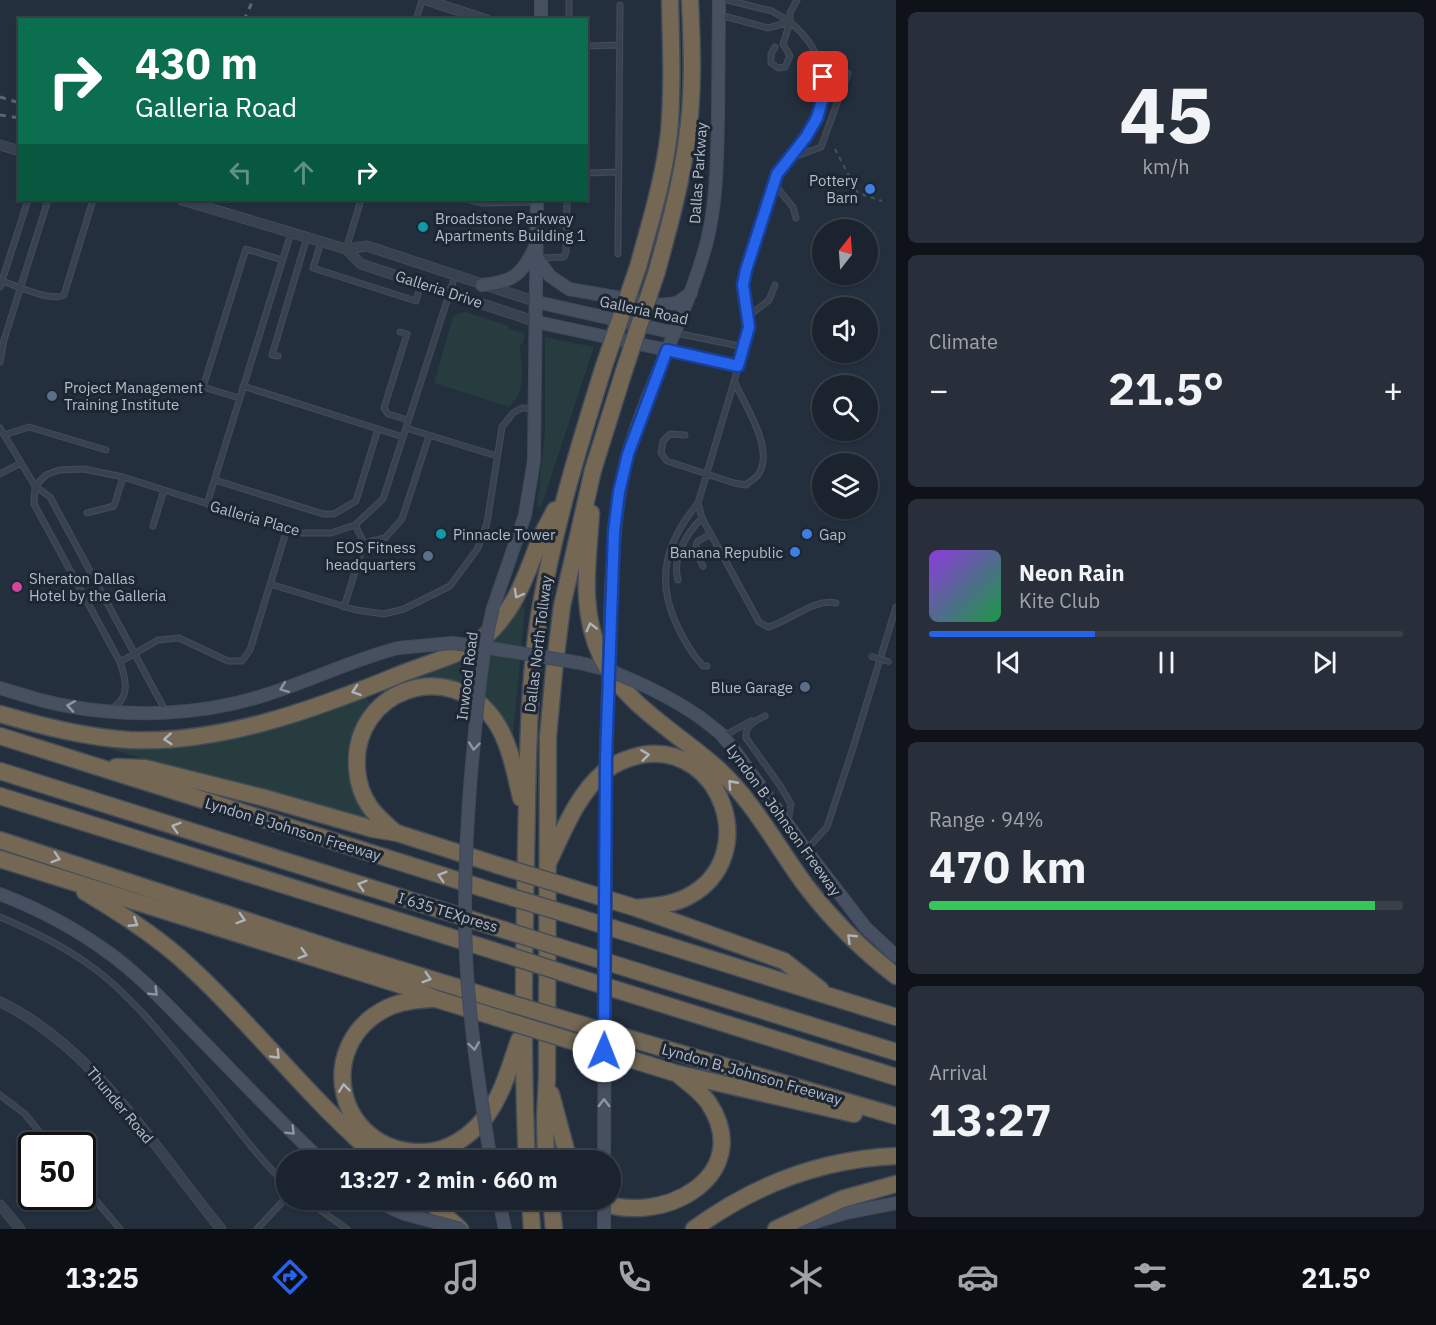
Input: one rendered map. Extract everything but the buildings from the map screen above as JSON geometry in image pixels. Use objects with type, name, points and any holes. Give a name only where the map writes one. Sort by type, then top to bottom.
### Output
[{"type":"highway","name":"Dallas North Tollway","points":[[527,1150],[523,1030],[528,736],[536,643],[546,580],[566,489],[638,267],[653,213],[669,135],[672,53],[670,0]]},
{"type":"highway","name":"Dallas North Tollway","points":[[546,1150],[548,737],[562,606],[593,470],[657,271],[672,216],[687,140],[691,80],[690,0]]},
{"type":"highway","points":[[593,470],[586,604],[594,639],[609,671],[638,703],[732,783],[834,920],[896,976]]},
{"type":"highway","points":[[0,714],[63,731],[129,740],[197,736],[266,722],[459,652],[482,638],[506,614],[521,590],[539,539],[566,489]]},
{"type":"highway","points":[[397,834],[377,816],[363,796],[357,772],[357,748],[366,725],[382,704],[400,693],[424,686],[436,686],[462,692],[485,709],[495,722],[510,756],[527,820]]},
{"type":"highway","name":"Lyndon B Johnson Freeway","points":[[0,736],[896,1017]]},
{"type":"highway","points":[[547,866],[584,792],[605,771],[621,761],[651,754],[666,755],[682,760],[707,778],[717,791],[724,806],[728,821],[728,839],[724,855],[717,872],[689,897],[669,904],[636,908]]},
{"type":"highway","points":[[92,766],[145,768],[302,808],[397,834],[636,908],[784,961],[829,996]]},
{"type":"highway","name":"I 635 TEXpress","points":[[0,771],[896,1052]]},
{"type":"highway","name":"I 635 TEXpress","points":[[0,796],[896,1077]]},
{"type":"highway","name":"Lyndon B. Johnson Freeway","points":[[0,840],[502,1001],[896,1116]]},
{"type":"highway","points":[[0,859],[404,986],[436,999],[675,1072],[896,1124]]},
{"type":"highway","points":[[66,881],[146,931],[178,956],[238,1015],[326,1110],[370,1150]]},
{"type":"highway","points":[[436,999],[403,1002],[376,1014],[357,1033],[344,1060],[343,1090],[353,1117],[363,1130],[376,1140],[393,1148],[411,1152],[428,1152],[459,1142],[472,1131],[496,1101],[523,1030]]},
{"type":"highway","points":[[608,1210],[628,1221],[645,1223],[677,1217],[695,1204],[716,1174],[720,1159],[719,1129],[708,1102],[698,1090],[675,1072]]},
{"type":"highway","points":[[547,1076],[566,1150]]},
{"type":"highway","points":[[693,1229],[738,1200],[788,1176],[845,1161],[896,1156]]},
{"type":"highway","points":[[776,1229],[842,1199],[896,1184]]},
{"type":"highway","points":[[439,1210],[461,1229]]},
{"type":"highway","points":[[531,1210],[532,1229]]},
{"type":"highway","points":[[551,1210],[554,1229]]},
{"type":"main road","points":[[541,0],[541,18]]},
{"type":"main road","name":"Dallas Parkway","points":[[604,1150],[608,670],[614,532],[619,492],[635,435],[691,293],[708,237],[717,164],[719,0]]},
{"type":"main road","name":"Inwood Road","points":[[489,1150],[473,1034],[467,971],[465,900],[467,811],[484,646],[495,601],[523,522],[531,490],[536,409],[537,201]]},
{"type":"main road","points":[[482,285],[500,283],[514,278],[528,262],[537,244]]},
{"type":"main road","points":[[537,258],[550,276],[569,289],[661,305],[677,303],[691,293]]},
{"type":"main road","name":"Galleria Road","points":[[537,302],[675,333]]},
{"type":"main road","points":[[537,322],[667,350]]},
{"type":"main road","name":"Lyndon B Johnson Freeway","points":[[0,688],[61,705],[106,711],[166,712],[207,709],[265,695],[375,654],[398,648],[452,643],[484,646],[608,670],[673,699],[720,733],[735,750],[806,850],[865,927],[896,956]]},
{"type":"main road","points":[[0,894],[39,910],[76,930],[142,980],[310,1150]]},
{"type":"main road","points":[[789,1229],[846,1213],[896,1203]]},
{"type":"main road","points":[[396,1210],[461,1229]]},
{"type":"main road","points":[[501,1210],[505,1229]]},
{"type":"main road","points":[[604,1210],[604,1229]]},
{"type":"street","points":[[424,0],[481,18]]},
{"type":"street","points":[[0,145],[18,150]]},
{"type":"street","name":"Galleria Drive","points":[[185,201],[346,249],[367,246],[537,302]]},
{"type":"street","name":"Galleria Drive","points":[[346,249],[361,264],[537,322]]},
{"type":"street","name":"Thunder Road","points":[[0,1002],[44,1028],[73,1051],[98,1077],[221,1229]]},
{"type":"street","points":[[0,1205],[20,1229]]},
{"type":"lane","points":[[417,18],[424,0]]},
{"type":"lane","points":[[569,0],[569,18]]},
{"type":"lane","points":[[707,666],[697,660],[685,643],[669,607],[665,588],[668,556],[682,524],[698,503],[744,346],[749,327],[743,285],[777,174],[806,137],[817,118],[822,101],[823,77],[820,62],[812,45],[790,22],[772,11],[727,0]]},
{"type":"lane","points":[[775,47],[771,54],[771,63],[778,68],[785,67],[789,63],[790,56],[783,44],[790,22],[790,13],[796,0]]},
{"type":"lane","points":[[618,254],[620,5]]},
{"type":"lane","points":[[719,15],[768,28],[790,22]]},
{"type":"lane","points":[[588,46],[621,45]]},
{"type":"lane","points":[[787,160],[821,147],[848,73]]},
{"type":"lane","points":[[588,173],[619,172]]},
{"type":"lane","points":[[774,184],[793,207],[796,218]]},
{"type":"lane","points":[[28,201],[1,284],[58,298],[64,295],[93,201]]},
{"type":"lane","points":[[0,362],[4,340],[48,201]]},
{"type":"lane","points":[[346,249],[361,201]]},
{"type":"lane","points":[[474,201],[483,203],[537,201]]},
{"type":"lane","points":[[537,258],[564,257],[567,201]]},
{"type":"lane","points":[[207,504],[291,233]]},
{"type":"lane","points":[[278,356],[273,355],[307,237]]},
{"type":"lane","points":[[321,242],[313,268],[416,301],[421,284]]},
{"type":"lane","points":[[239,398],[203,387],[246,249],[282,260]]},
{"type":"lane","name":"Galleria Place","points":[[35,486],[46,475],[73,468],[84,469],[123,477],[300,533],[331,533],[355,525],[383,499],[455,276]]},
{"type":"lane","points":[[748,316],[769,300],[775,285]]},
{"type":"lane","points":[[400,332],[407,334],[384,408],[388,414],[408,420]]},
{"type":"lane","name":"Galleria Road","points":[[675,333],[744,346]]},
{"type":"lane","points":[[667,350],[738,366]]},
{"type":"lane","points":[[686,435],[670,434],[663,441],[661,453],[667,461],[746,485],[758,476],[762,464],[762,441],[755,420],[744,404],[734,381]]},
{"type":"lane","points":[[243,386],[403,436]]},
{"type":"lane","points":[[270,584],[344,607],[384,614],[404,609],[450,586],[478,548],[487,523],[502,427],[513,413],[522,408],[536,409]]},
{"type":"lane","points":[[4,435],[29,427],[106,450]]},
{"type":"lane","points":[[0,428],[35,486],[50,497],[166,712]]},
{"type":"lane","points":[[405,428],[497,456]]},
{"type":"lane","points":[[215,480],[323,514],[334,514],[357,501],[378,429]]},
{"type":"lane","points":[[364,543],[385,538],[402,519],[429,435]]},
{"type":"lane","points":[[0,474],[21,464]]},
{"type":"lane","points":[[87,513],[114,506],[123,477]]},
{"type":"lane","points":[[35,486],[34,504],[120,662],[126,686],[125,695],[118,705],[106,711]]},
{"type":"lane","points":[[153,526],[164,490]]},
{"type":"lane","points":[[698,503],[710,534],[759,622],[768,627],[779,624],[820,603],[836,603]]},
{"type":"lane","points":[[678,580],[675,572],[676,561],[692,528],[702,518]]},
{"type":"lane","points":[[344,607],[364,543],[355,525]]},
{"type":"lane","points":[[120,662],[158,640],[179,638],[228,661],[242,661],[250,650],[287,529]]},
{"type":"lane","points":[[704,566],[695,550],[697,542],[710,534]]},
{"type":"lane","points":[[665,588],[671,589]]},
{"type":"lane","points":[[806,850],[827,827],[890,620],[896,607]]},
{"type":"lane","points":[[870,656],[890,662]]},
{"type":"lane","points":[[720,733],[729,733],[764,715],[749,725],[746,738],[779,784],[790,804],[788,825]]},
{"type":"lane","points":[[0,917],[34,932],[90,965],[129,999],[210,1094],[243,1137],[276,1173]]},
{"type":"lane","points":[[0,1095],[25,1114],[40,1132]]},
{"type":"lane","points":[[96,1201],[120,1229]]},
{"type":"lane","points":[[257,1229],[276,1209]]},
{"type":"lane","points":[[320,1210],[347,1229]]},
{"type":"path","points":[[835,149],[858,193],[882,201]]},
{"type":"green space","points":[[466,312],[524,333],[524,341],[520,345],[521,385],[515,400],[509,407],[434,383],[453,317]]},
{"type":"green space","points":[[545,337],[594,347],[541,507],[537,506],[545,432]]},
{"type":"green space","points":[[519,606],[525,607],[513,735],[509,735],[494,711],[424,680],[421,674]]},
{"type":"green space","points":[[365,695],[371,705],[359,720],[352,735],[347,764],[354,793],[371,824],[306,801],[182,770],[93,744],[148,747]]},
{"type":"railway","points":[[245,18],[253,0]]},
{"type":"railway","points":[[0,97],[18,102]]},
{"type":"railway","points":[[0,115],[18,118]]},
{"type":"place","name":"Pottery Barn","points":[[870,189]]},
{"type":"place","name":"Broadstone Parkway Apartments Building 1","points":[[423,227]]},
{"type":"place","name":"Project Management Training Institute","points":[[52,396]]},
{"type":"place","name":"Pinnacle Tower","points":[[441,534]]},
{"type":"place","name":"Gap","points":[[807,534]]},
{"type":"place","name":"Banana Republic","points":[[795,552]]},
{"type":"place","name":"EOS Fitness headquarters","points":[[428,556]]},
{"type":"place","name":"Sheraton Dallas Hotel by the Galleria","points":[[17,587]]},
{"type":"place","name":"Blue Garage","points":[[805,687]]},
{"type":"route","points":[[604,1051],[608,670],[614,532],[619,492],[628,454],[667,350],[738,366],[749,327],[743,285],[746,270],[777,174],[806,137],[817,118],[822,101],[823,77]]}]
